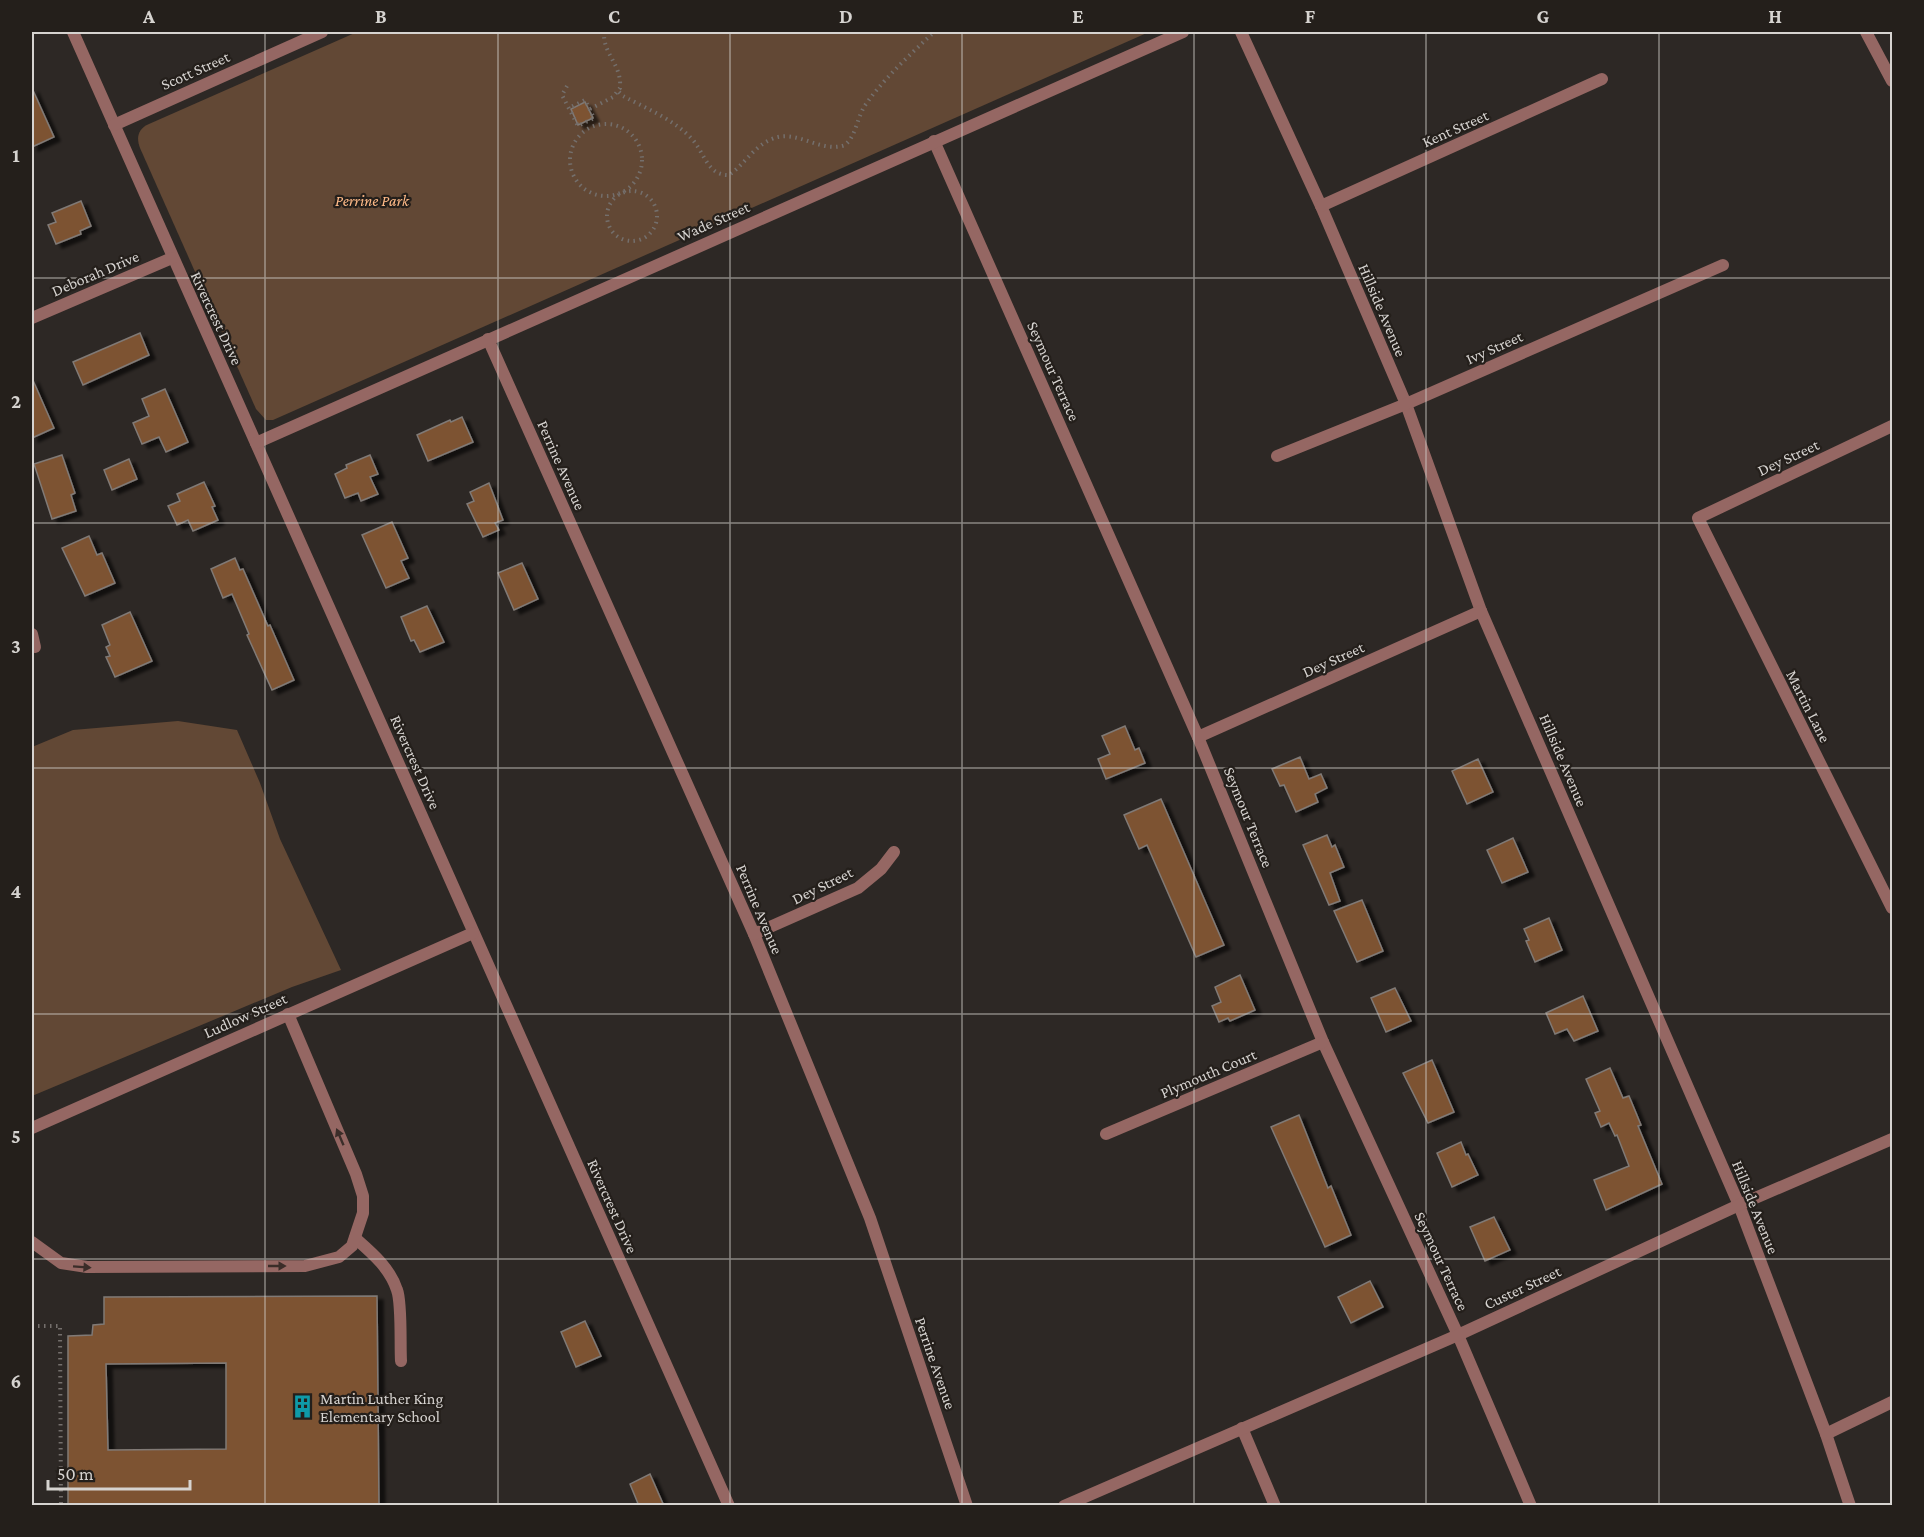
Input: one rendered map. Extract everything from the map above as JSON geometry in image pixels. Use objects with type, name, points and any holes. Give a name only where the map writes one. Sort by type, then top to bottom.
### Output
[{"type":"street","name":"Rivercrest Drive","points":[[73,32],[729,1506]]},
{"type":"street","name":"Scott Street","points":[[114,125],[322,32]]},
{"type":"street","name":"Wade Street","points":[[256,443],[1183,32]]},
{"type":"street","name":"Hillside Avenue","points":[[1241,32],[1321,206],[1406,404],[1481,611],[1739,1205],[1826,1434],[1850,1506]]},
{"type":"street","points":[[1866,32],[1893,81]]},
{"type":"street","name":"Kent Street","points":[[1321,206],[1602,79]]},
{"type":"street","name":"Seymour Terrace","points":[[934,141],[1198,737],[1323,1042],[1458,1335],[1532,1506]]},
{"type":"street","name":"Deborah Drive","points":[[32,318],[172,258]]},
{"type":"street","name":"Ivy Street","points":[[1277,456],[1406,404],[1723,265]]},
{"type":"street","name":"Perrine Avenue","points":[[488,339],[754,934],[870,1218],[967,1506]]},
{"type":"street","name":"Dey Street","points":[[1698,518],[1893,426]]},
{"type":"street","name":"Martin Lane","points":[[1698,518],[1893,908]]},
{"type":"street","name":"Dey Street","points":[[1198,737],[1481,611]]},
{"type":"street","points":[[32,634],[35,647]]},
{"type":"street","name":"Dey Street","points":[[754,934],[858,888],[881,869],[894,852]]},
{"type":"street","name":"Ludlow Street","points":[[32,1128],[473,933]]},
{"type":"street","points":[[32,1242],[61,1263],[74,1267],[304,1266],[339,1257],[352,1246],[363,1213],[363,1196],[356,1174],[288,1014]]},
{"type":"street","name":"Plymouth Court","points":[[1106,1134],[1323,1042]]},
{"type":"street","name":"Custer Street","points":[[1064,1506],[1458,1335],[1739,1205],[1893,1139]]},
{"type":"street","points":[[355,1238],[374,1254],[389,1272],[398,1292],[400,1361]]},
{"type":"street","points":[[1826,1434],[1893,1402]]},
{"type":"street","points":[[1242,1428],[1275,1506]]},
{"type":"path","points":[[590,109],[619,92],[620,72],[606,48],[604,32]]},
{"type":"path","points":[[619,92],[685,132],[694,141],[713,171],[721,175],[729,175],[772,138],[786,137],[828,147],[845,145],[866,104],[934,32]]},
{"type":"path","points":[[567,86],[562,95],[578,126],[594,118],[585,100],[569,108]]},
{"type":"path","points":[[586,122],[589,128]]},
{"type":"path","points":[[621,193],[610,196],[589,192],[574,176],[570,166],[570,155],[580,135],[589,128],[600,125],[622,128],[638,144],[641,166],[637,177],[630,186],[621,193],[612,200],[607,210],[607,221],[611,231],[620,238],[630,242],[642,240],[651,233],[656,223],[657,211],[652,201],[644,193],[632,190],[621,193]]},
{"type":"path","points":[[32,1326],[60,1326],[61,1506]]},
{"type":"green space","name":"Perrine Park","points":[[357,32],[1149,32],[273,420],[266,420],[256,409],[140,148],[139,134],[142,128],[149,124]]},
{"type":"green space","points":[[178,721],[237,730],[260,783],[280,839],[341,970],[292,987],[32,1096],[32,747],[73,730]]},
{"type":"building","points":[[32,88],[54,137],[32,147]]},
{"type":"building","points":[[585,102],[593,118],[578,125],[571,109]]},
{"type":"building","points":[[81,201],[91,226],[80,231],[81,234],[56,244],[48,225],[56,222],[52,213]]},
{"type":"building","points":[[140,333],[149,355],[83,385],[73,362]]},
{"type":"building","points":[[32,378],[54,428],[32,438]]},
{"type":"building","points":[[165,389],[188,442],[166,452],[159,437],[142,444],[133,423],[149,416],[142,399]]},
{"type":"building","points":[[462,417],[473,442],[428,461],[417,435]]},
{"type":"building","points":[[62,455],[75,493],[71,495],[76,511],[52,519],[34,464]]},
{"type":"building","points":[[370,455],[378,474],[370,477],[378,494],[361,501],[358,493],[345,498],[335,474],[347,468],[346,465]]},
{"type":"building","points":[[129,459],[137,479],[112,490],[104,470]]},
{"type":"building","points":[[204,482],[215,506],[212,507],[218,520],[193,531],[188,520],[177,525],[168,506],[180,501],[177,494]]},
{"type":"building","points":[[489,483],[503,520],[495,523],[499,530],[483,537],[467,504],[474,501],[470,492]]},
{"type":"building","points":[[392,522],[408,558],[401,561],[409,578],[386,588],[362,535]]},
{"type":"building","points":[[89,536],[97,555],[102,553],[115,583],[85,596],[62,548]]},
{"type":"building","points":[[235,558],[240,570],[243,569],[294,680],[272,690],[247,635],[249,634],[232,594],[223,598],[211,569]]},
{"type":"building","points":[[522,563],[538,599],[514,610],[498,573]]},
{"type":"building","points":[[427,606],[444,642],[420,652],[414,640],[411,641],[401,617]]},
{"type":"building","points":[[130,612],[152,661],[115,677],[106,657],[110,656],[106,647],[110,645],[102,625]]},
{"type":"building","points":[[1125,726],[1135,750],[1139,748],[1145,763],[1106,779],[1098,759],[1110,754],[1102,736]]},
{"type":"building","points":[[1300,757],[1309,779],[1321,774],[1327,788],[1315,794],[1318,802],[1296,812],[1284,785],[1280,786],[1272,769]]},
{"type":"building","points":[[1478,759],[1493,792],[1467,804],[1452,771]]},
{"type":"building","points":[[1161,799],[1224,945],[1196,957],[1147,845],[1139,849],[1124,815]]},
{"type":"building","points":[[1327,835],[1332,847],[1335,845],[1344,867],[1330,873],[1340,901],[1329,905],[1303,845]]},
{"type":"building","points":[[1513,838],[1528,872],[1502,883],[1487,850]]},
{"type":"building","points":[[1362,900],[1383,951],[1357,962],[1334,911]]},
{"type":"building","points":[[1549,918],[1562,950],[1535,962],[1526,941],[1529,940],[1524,929]]},
{"type":"building","points":[[1240,975],[1255,1010],[1230,1021],[1228,1018],[1219,1022],[1212,1006],[1221,1002],[1215,987]]},
{"type":"building","points":[[1395,988],[1411,1021],[1386,1032],[1371,998]]},
{"type":"building","points":[[1583,996],[1598,1031],[1574,1041],[1567,1029],[1555,1034],[1546,1013]]},
{"type":"building","points":[[1432,1060],[1454,1112],[1428,1123],[1403,1073]]},
{"type":"building","points":[[1610,1068],[1623,1098],[1629,1096],[1641,1125],[1638,1126],[1662,1184],[1606,1210],[1594,1180],[1629,1166],[1617,1135],[1615,1136],[1609,1123],[1601,1127],[1595,1113],[1600,1111],[1586,1079]]},
{"type":"building","points":[[1299,1115],[1328,1188],[1331,1186],[1351,1235],[1325,1247],[1271,1127]]},
{"type":"building","points":[[1461,1142],[1478,1175],[1452,1187],[1437,1153]]},
{"type":"building","points":[[1494,1217],[1510,1250],[1485,1261],[1470,1227]]},
{"type":"building","points":[[1370,1281],[1383,1307],[1351,1323],[1338,1297]]},
{"type":"building","name":"Martin Luther King Elementary School","points":[[377,1296],[379,1506],[68,1506],[68,1336],[92,1335],[93,1325],[104,1324],[104,1297]],"holes":[[[226,1363],[226,1449],[108,1450],[106,1364]]]},
{"type":"building","points":[[585,1321],[601,1356],[576,1367],[561,1332]]},
{"type":"building","points":[[650,1474],[664,1506],[639,1506],[630,1484]]},
{"type":"place","name":"Martin Luther King Elementary School","points":[[302,1407]]}]
